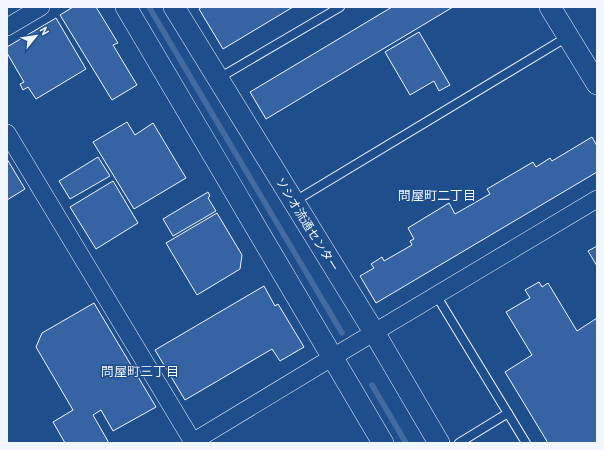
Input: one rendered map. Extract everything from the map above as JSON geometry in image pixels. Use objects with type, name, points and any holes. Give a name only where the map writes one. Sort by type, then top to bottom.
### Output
[{"type":"street","points":[[7,27],[41,7]]},
{"type":"street","points":[[126,7],[383,443]]},
{"type":"street","name":"ソシオ流通センター","points":[[174,7],[374,332],[438,443]]},
{"type":"street","points":[[550,7],[597,84]]},
{"type":"street","points":[[7,133],[192,443],[332,357],[597,199]]},
{"type":"lane","points":[[218,78],[340,7]]},
{"type":"lane","points":[[294,202],[568,36]]},
{"type":"lane","points":[[436,295],[526,443]]},
{"type":"lane","points":[[459,443],[508,413]]},
{"type":"building","points":[[73,7],[96,7],[118,43],[113,45],[137,85],[112,100],[60,15]]},
{"type":"building","points":[[202,7],[293,7],[223,49],[199,9]]},
{"type":"building","points":[[392,7],[453,7],[266,119],[250,92]]},
{"type":"building","points":[[56,18],[86,69],[36,99],[28,87],[23,90],[20,84],[24,82],[7,53],[7,47]]},
{"type":"building","points":[[419,32],[450,85],[439,91],[434,81],[410,95],[385,52]]},
{"type":"building","points":[[127,122],[135,135],[153,123],[186,178],[134,209],[93,142]]},
{"type":"building","points":[[592,137],[597,146],[597,172],[376,303],[360,276],[374,268],[371,264],[382,257],[384,261],[412,245],[410,241],[414,239],[408,228],[449,203],[455,214],[490,194],[487,189],[533,162],[536,167],[550,158],[552,161]]},
{"type":"building","points":[[98,157],[110,176],[70,199],[59,181]]},
{"type":"building","points":[[7,159],[25,189],[7,200]]},
{"type":"building","points":[[113,181],[138,223],[96,249],[70,207]]},
{"type":"building","points":[[208,192],[210,196],[208,198],[216,211],[173,236],[163,219]]},
{"type":"building","points":[[217,213],[242,255],[240,269],[197,295],[166,243]]},
{"type":"building","points":[[597,246],[597,266],[588,251]]},
{"type":"building","points":[[539,282],[542,287],[548,283],[577,331],[597,318],[597,443],[548,443],[505,372],[532,355],[506,312],[530,298],[525,290]]},
{"type":"building","points":[[264,286],[275,306],[278,304],[304,347],[280,361],[272,349],[185,400],[155,350]]},
{"type":"building","points":[[94,303],[156,407],[113,431],[101,410],[93,415],[109,443],[65,443],[53,422],[73,410],[36,347],[42,333]]},
{"type":"waterway","points":[[149,7],[342,333]]},
{"type":"waterway","points":[[372,385],[406,443]]},
{"type":"district","name":"問屋町二丁目","points":[[437,195]]},
{"type":"district","name":"問屋町三丁目","points":[[140,371]]}]
